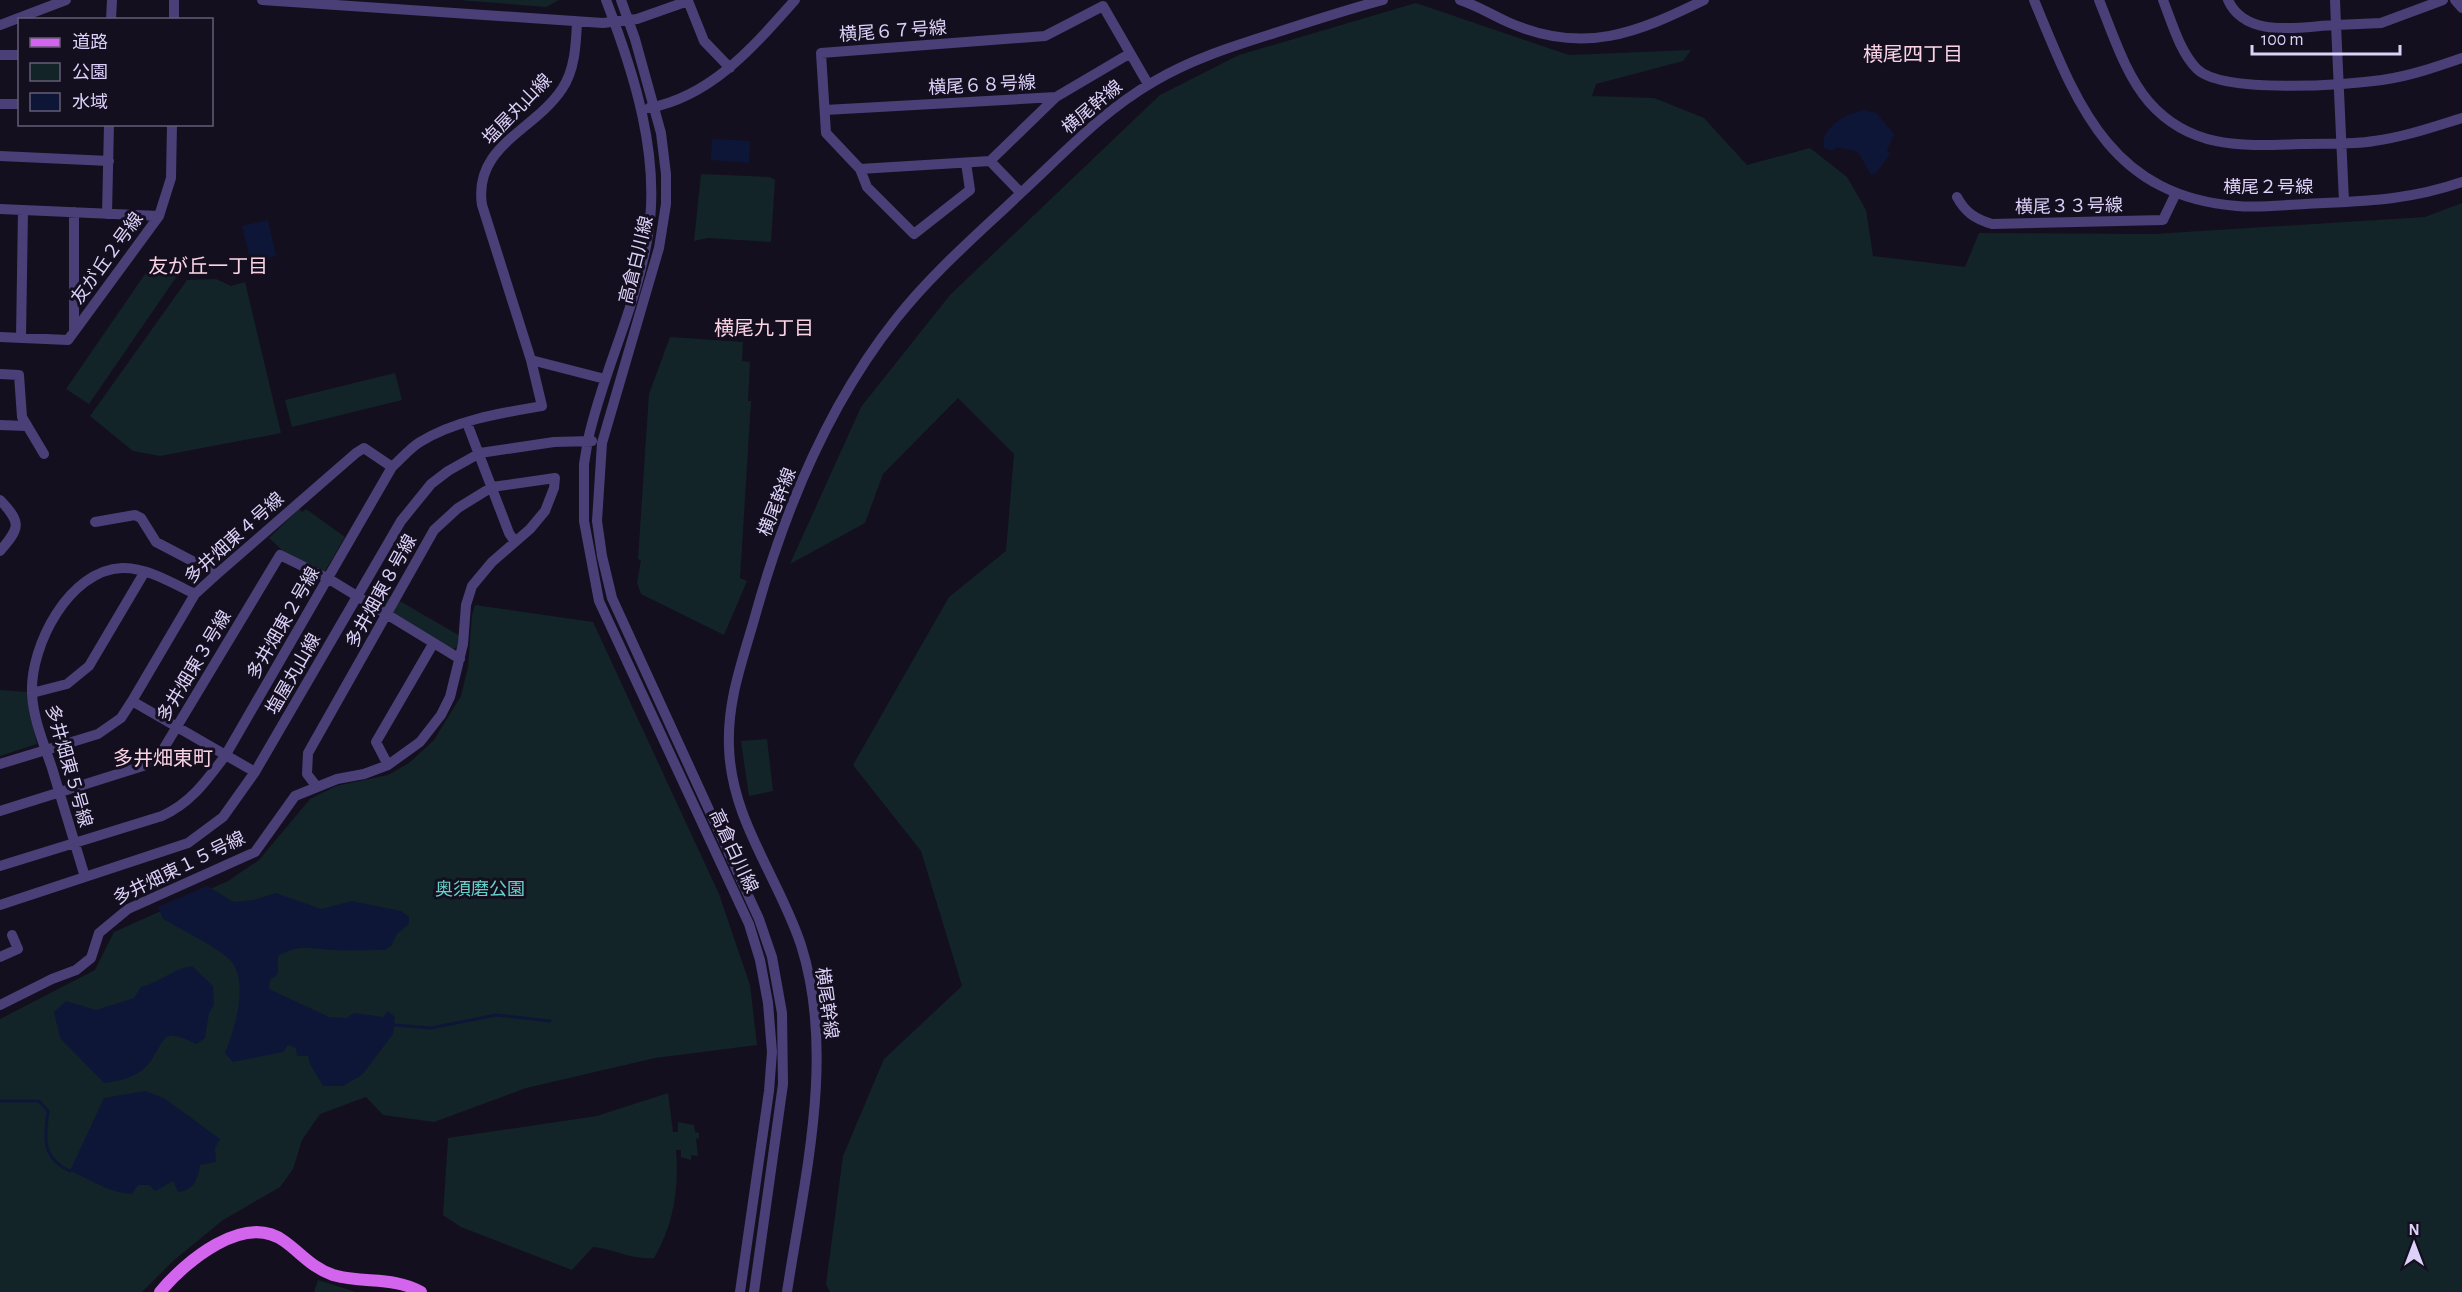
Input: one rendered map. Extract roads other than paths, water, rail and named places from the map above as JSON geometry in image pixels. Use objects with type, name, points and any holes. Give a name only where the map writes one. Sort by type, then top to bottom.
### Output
[{"type":"main road","points":[[160,1292],[181,1267],[197,1255],[248,1232],[262,1232],[284,1241],[324,1272],[338,1276],[393,1281],[422,1292]]},
{"type":"street","points":[[20,18],[66,0]]},
{"type":"street","points":[[111,18],[112,0]]},
{"type":"street","points":[[174,0],[174,18]]},
{"type":"street","points":[[262,0],[405,5],[577,22],[615,23],[637,19],[688,0],[704,41],[730,68]]},
{"type":"street","points":[[606,0],[615,23],[640,110],[654,108],[691,95],[730,68],[795,0]]},
{"type":"street","points":[[621,0],[654,108]]},
{"type":"street","name":"横尾幹線","points":[[787,1292],[815,1100],[816,1021],[800,944],[741,812],[734,786],[729,731],[736,678],[769,567],[818,447],[867,358],[898,316],[928,282],[1101,118],[1148,84],[1215,52],[1383,0]]},
{"type":"street","points":[[1460,0],[1511,24],[1538,33],[1583,38],[1612,36],[1641,30],[1704,0]]},
{"type":"street","name":"横尾２号線","points":[[2034,0],[2065,75],[2096,130],[2112,149],[2132,166],[2176,193],[2208,202],[2244,207],[2404,199],[2462,183]]},
{"type":"street","points":[[2099,0],[2120,51],[2149,101],[2183,129],[2205,139],[2235,146],[2372,142],[2404,136],[2462,118]]},
{"type":"street","points":[[2163,0],[2185,53],[2198,70],[2209,77],[2235,84],[2339,83],[2416,74],[2462,58]]},
{"type":"street","points":[[2228,0],[2238,15],[2258,26],[2380,23],[2443,0]]},
{"type":"street","points":[[2335,0],[2344,202]]},
{"type":"street","points":[[2455,0],[2462,8]]},
{"type":"street","name":"横尾６７号線","points":[[966,163],[970,190],[914,234],[867,187],[860,169],[826,134],[821,53],[1045,36],[1103,6],[1148,84]]},
{"type":"street","points":[[0,26],[18,19]]},
{"type":"street","name":"塩屋丸山線","points":[[531,360],[482,205],[480,183],[485,168],[493,156],[562,89],[572,64],[577,22]]},
{"type":"street","name":"横尾６８号線","points":[[825,110],[1056,97],[1129,54]]},
{"type":"street","points":[[0,55],[18,55]]},
{"type":"street","points":[[860,169],[990,161],[1056,97]]},
{"type":"street","points":[[0,104],[18,104]]},
{"type":"street","name":"高倉白川線","points":[[654,108],[665,160],[664,219],[657,255],[602,443],[597,521],[612,598],[759,919],[772,957],[782,1013],[783,1084],[754,1292]]},
{"type":"street","name":"高倉白川線","points":[[604,379],[630,303],[648,235],[651,185],[640,110]]},
{"type":"street","points":[[108,214],[109,126]]},
{"type":"street","name":"友が丘２号線","points":[[0,337],[68,340],[159,216],[171,178],[172,126]]},
{"type":"street","points":[[0,156],[109,161]]},
{"type":"street","points":[[990,161],[1021,194]]},
{"type":"street","name":"横尾３３号線","points":[[1957,197],[1962,207],[1977,220],[1992,224],[2134,222],[2163,220],[2176,193]]},
{"type":"street","points":[[0,209],[159,216]]},
{"type":"street","points":[[21,338],[23,210]]},
{"type":"street","points":[[74,212],[74,331]]},
{"type":"street","points":[[531,360],[604,379],[588,441]]},
{"type":"street","name":"多井畑東２号線","points":[[0,866],[179,808],[196,793],[225,756],[329,579],[347,541],[392,467],[418,443],[467,423],[491,414],[542,406],[531,360]]},
{"type":"street","points":[[0,374],[19,375],[20,405],[26,426],[44,454]]},
{"type":"street","points":[[467,423],[509,533],[515,542]]},
{"type":"street","points":[[0,425],[26,426]]},
{"type":"street","name":"塩屋丸山線","points":[[0,905],[169,851],[197,837],[227,812],[255,772],[415,500],[448,471],[480,453],[588,441],[602,443]]},
{"type":"street","name":"高倉白川線","points":[[588,441],[584,464],[584,521],[599,601],[749,924],[760,960],[768,1003],[772,1052],[769,1091],[740,1292]]},
{"type":"street","name":"多井畑東４号線","points":[[0,764],[98,734],[121,718],[195,594],[356,453],[364,448],[392,467]]},
{"type":"street","name":"多井畑東８号線","points":[[317,788],[307,774],[308,753],[434,530],[458,508],[492,487],[555,478]]},
{"type":"street","name":"多井畑東１５号線","points":[[0,1005],[52,979],[76,970],[91,958],[99,933],[128,909],[255,852],[295,795],[388,765],[420,742],[441,715],[450,697],[460,659],[466,605],[472,586],[492,562],[545,511],[554,488],[555,478]]},
{"type":"street","points":[[0,500],[12,512],[17,526],[14,535],[0,551]]},
{"type":"street","points":[[95,522],[135,515],[141,518],[156,542],[217,574]]},
{"type":"street","name":"多井畑東３号線","points":[[0,811],[143,766],[161,753],[280,555],[329,579],[356,598],[460,659]]},
{"type":"street","name":"多井畑東５号線","points":[[86,877],[35,714],[32,693],[33,668],[39,646],[69,598],[86,579],[106,570],[124,567],[195,594]]},
{"type":"street","points":[[32,693],[67,684],[89,666],[144,573]]},
{"type":"street","points":[[388,765],[376,742],[433,644]]},
{"type":"street","points":[[132,701],[255,772]]},
{"type":"street","points":[[0,957],[18,949],[12,935]]},
{"type":"water","points":[[1864,110],[1876,113],[1894,134],[1887,151],[1890,154],[1877,172],[1871,175],[1858,152],[1837,147],[1832,151],[1824,148],[1826,134],[1830,128],[1842,118]]},
{"type":"water","points":[[712,139],[750,141],[749,163],[711,160]]},
{"type":"water","points":[[268,220],[276,256],[251,262],[242,226]]},
{"type":"water","points":[[207,886],[234,902],[253,900],[276,893],[321,909],[352,901],[401,911],[409,917],[409,924],[397,934],[391,946],[385,950],[305,948],[292,950],[278,956],[278,974],[270,980],[269,989],[329,1017],[347,1018],[354,1013],[383,1017],[388,1011],[395,1017],[393,1034],[362,1075],[343,1086],[323,1086],[308,1056],[297,1056],[296,1048],[288,1045],[283,1052],[233,1062],[225,1053],[236,1020],[240,993],[236,969],[230,960],[216,949],[163,919],[158,907]]},
{"type":"water","points":[[192,966],[213,986],[214,1005],[209,1013],[205,1038],[196,1044],[176,1036],[166,1038],[141,1071],[123,1079],[104,1083],[60,1038],[54,1012],[66,1001],[96,1010],[134,998],[141,987]]},
{"type":"water","points":[[145,1091],[164,1098],[220,1139],[215,1148],[216,1162],[200,1165],[198,1175],[191,1187],[178,1192],[173,1181],[155,1191],[149,1185],[138,1185],[132,1194],[124,1193],[108,1189],[70,1171],[104,1098]]},
{"type":"waterway","points":[[394,1025],[431,1028],[496,1015],[550,1021]]},
{"type":"waterway","points":[[0,1101],[39,1101],[48,1111],[46,1139],[50,1154],[61,1166],[70,1171]]},
{"type":"district","name":"横尾四丁目","points":[[1913,54]]},
{"type":"district","name":"友が丘一丁目","points":[[208,266]]},
{"type":"district","name":"横尾九丁目","points":[[764,328]]},
{"type":"district","name":"多井畑東町","points":[[163,758]]},
{"type":"park label","name":"奥須磨公園","points":[[480,889]]}]
